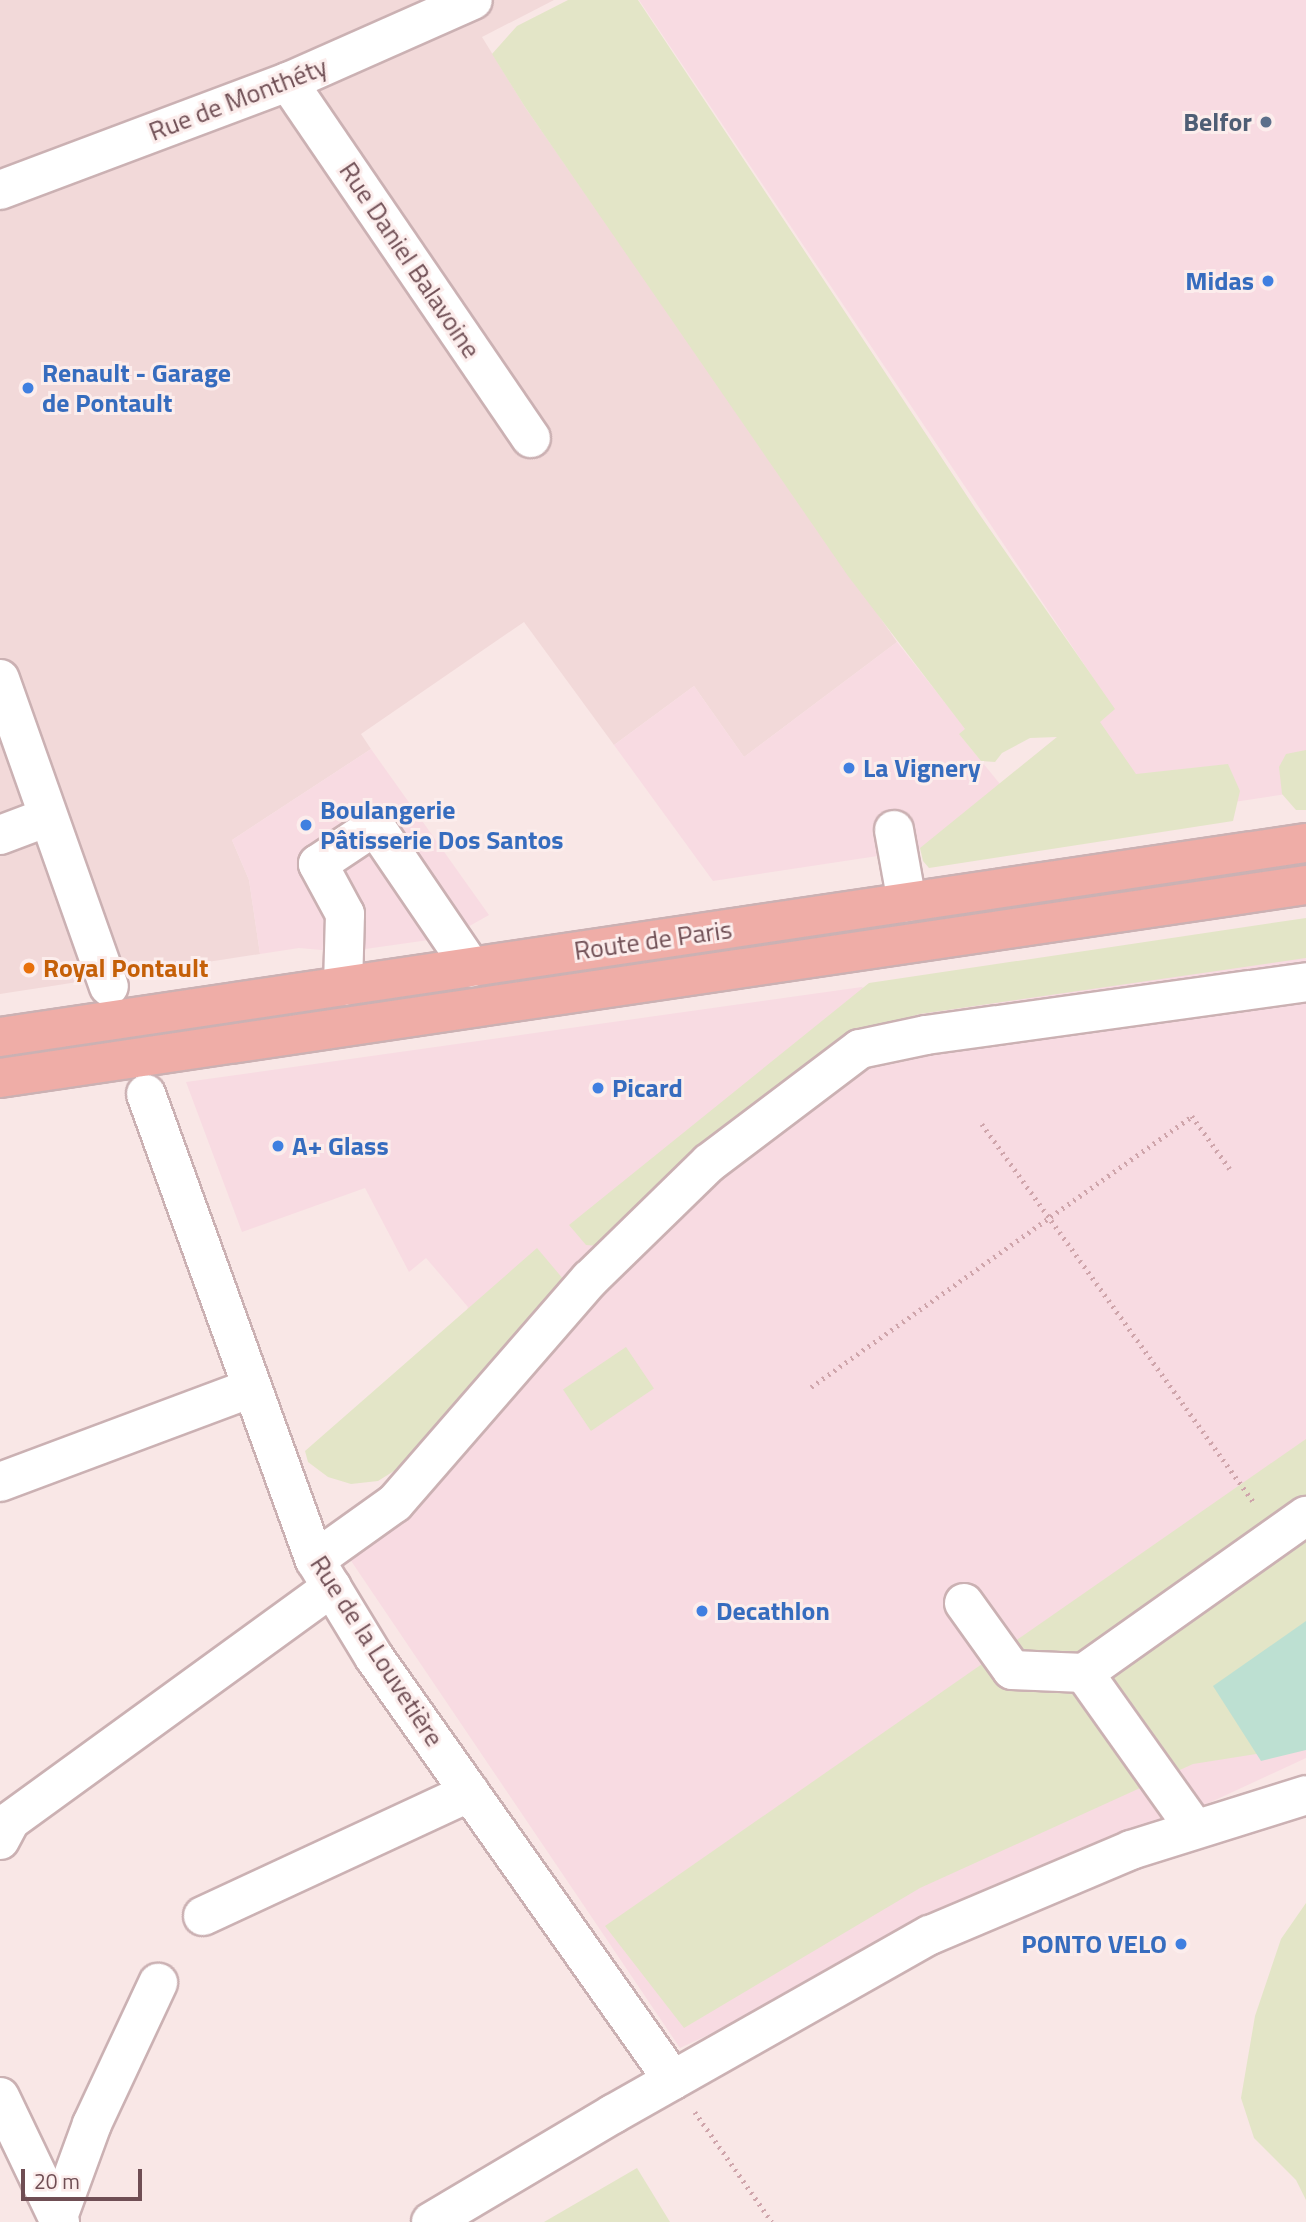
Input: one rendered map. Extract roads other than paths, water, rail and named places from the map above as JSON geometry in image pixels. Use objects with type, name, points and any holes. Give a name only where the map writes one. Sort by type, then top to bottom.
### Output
[{"type":"main road","name":"Route de Paris","points":[[0,1037],[1306,842]]},
{"type":"main road","name":"Route de Paris","points":[[0,1078],[1306,885]]},
{"type":"street","name":"Rue de Monthéty","points":[[0,190],[288,82],[473,0]]},
{"type":"street","name":"Rue Daniel Balavoine","points":[[288,82],[531,438]]},
{"type":"street","points":[[0,679],[109,986]]},
{"type":"street","points":[[0,835],[48,817]]},
{"type":"street","points":[[343,986],[345,914],[318,864],[375,826],[471,967]]},
{"type":"street","points":[[894,830],[907,902]]},
{"type":"street","points":[[0,1840],[10,1821],[323,1574],[395,1503],[590,1279],[709,1163],[860,1049],[926,1035],[1306,982]]},
{"type":"street","name":"Rue de la Louvetière","points":[[146,1094],[251,1388],[323,1574],[374,1657],[673,2080]]},
{"type":"street","points":[[0,1482],[251,1388]]},
{"type":"street","points":[[964,1603],[1012,1670],[1084,1673],[1292,1526]]},
{"type":"street","points":[[1084,1673],[1194,1828]]},
{"type":"street","points":[[203,1916],[470,1793]]},
{"type":"street","points":[[431,2222],[673,2080],[930,1936],[1070,1874],[1194,1828],[1306,1796]]},
{"type":"street","points":[[59,2219],[92,2124],[159,1983]]},
{"type":"street","points":[[0,2097],[59,2219]]},
{"type":"place","name":"Belfor","points":[[1266,122]]},
{"type":"place","name":"Midas","points":[[1268,281]]},
{"type":"place","name":"Renault - Garage de Pontault","points":[[28,388]]},
{"type":"place","name":"La Vignery","points":[[849,768]]},
{"type":"place","name":"Boulangerie Pâtisserie Dos Santos","points":[[306,825]]},
{"type":"place","name":"Royal Pontault","points":[[29,968]]},
{"type":"place","name":"Picard","points":[[598,1088]]},
{"type":"place","name":"A+ Glass","points":[[278,1146]]},
{"type":"place","name":"Decathlon","points":[[702,1611]]},
{"type":"place","name":"PONTO VELO","points":[[1181,1944]]}]
